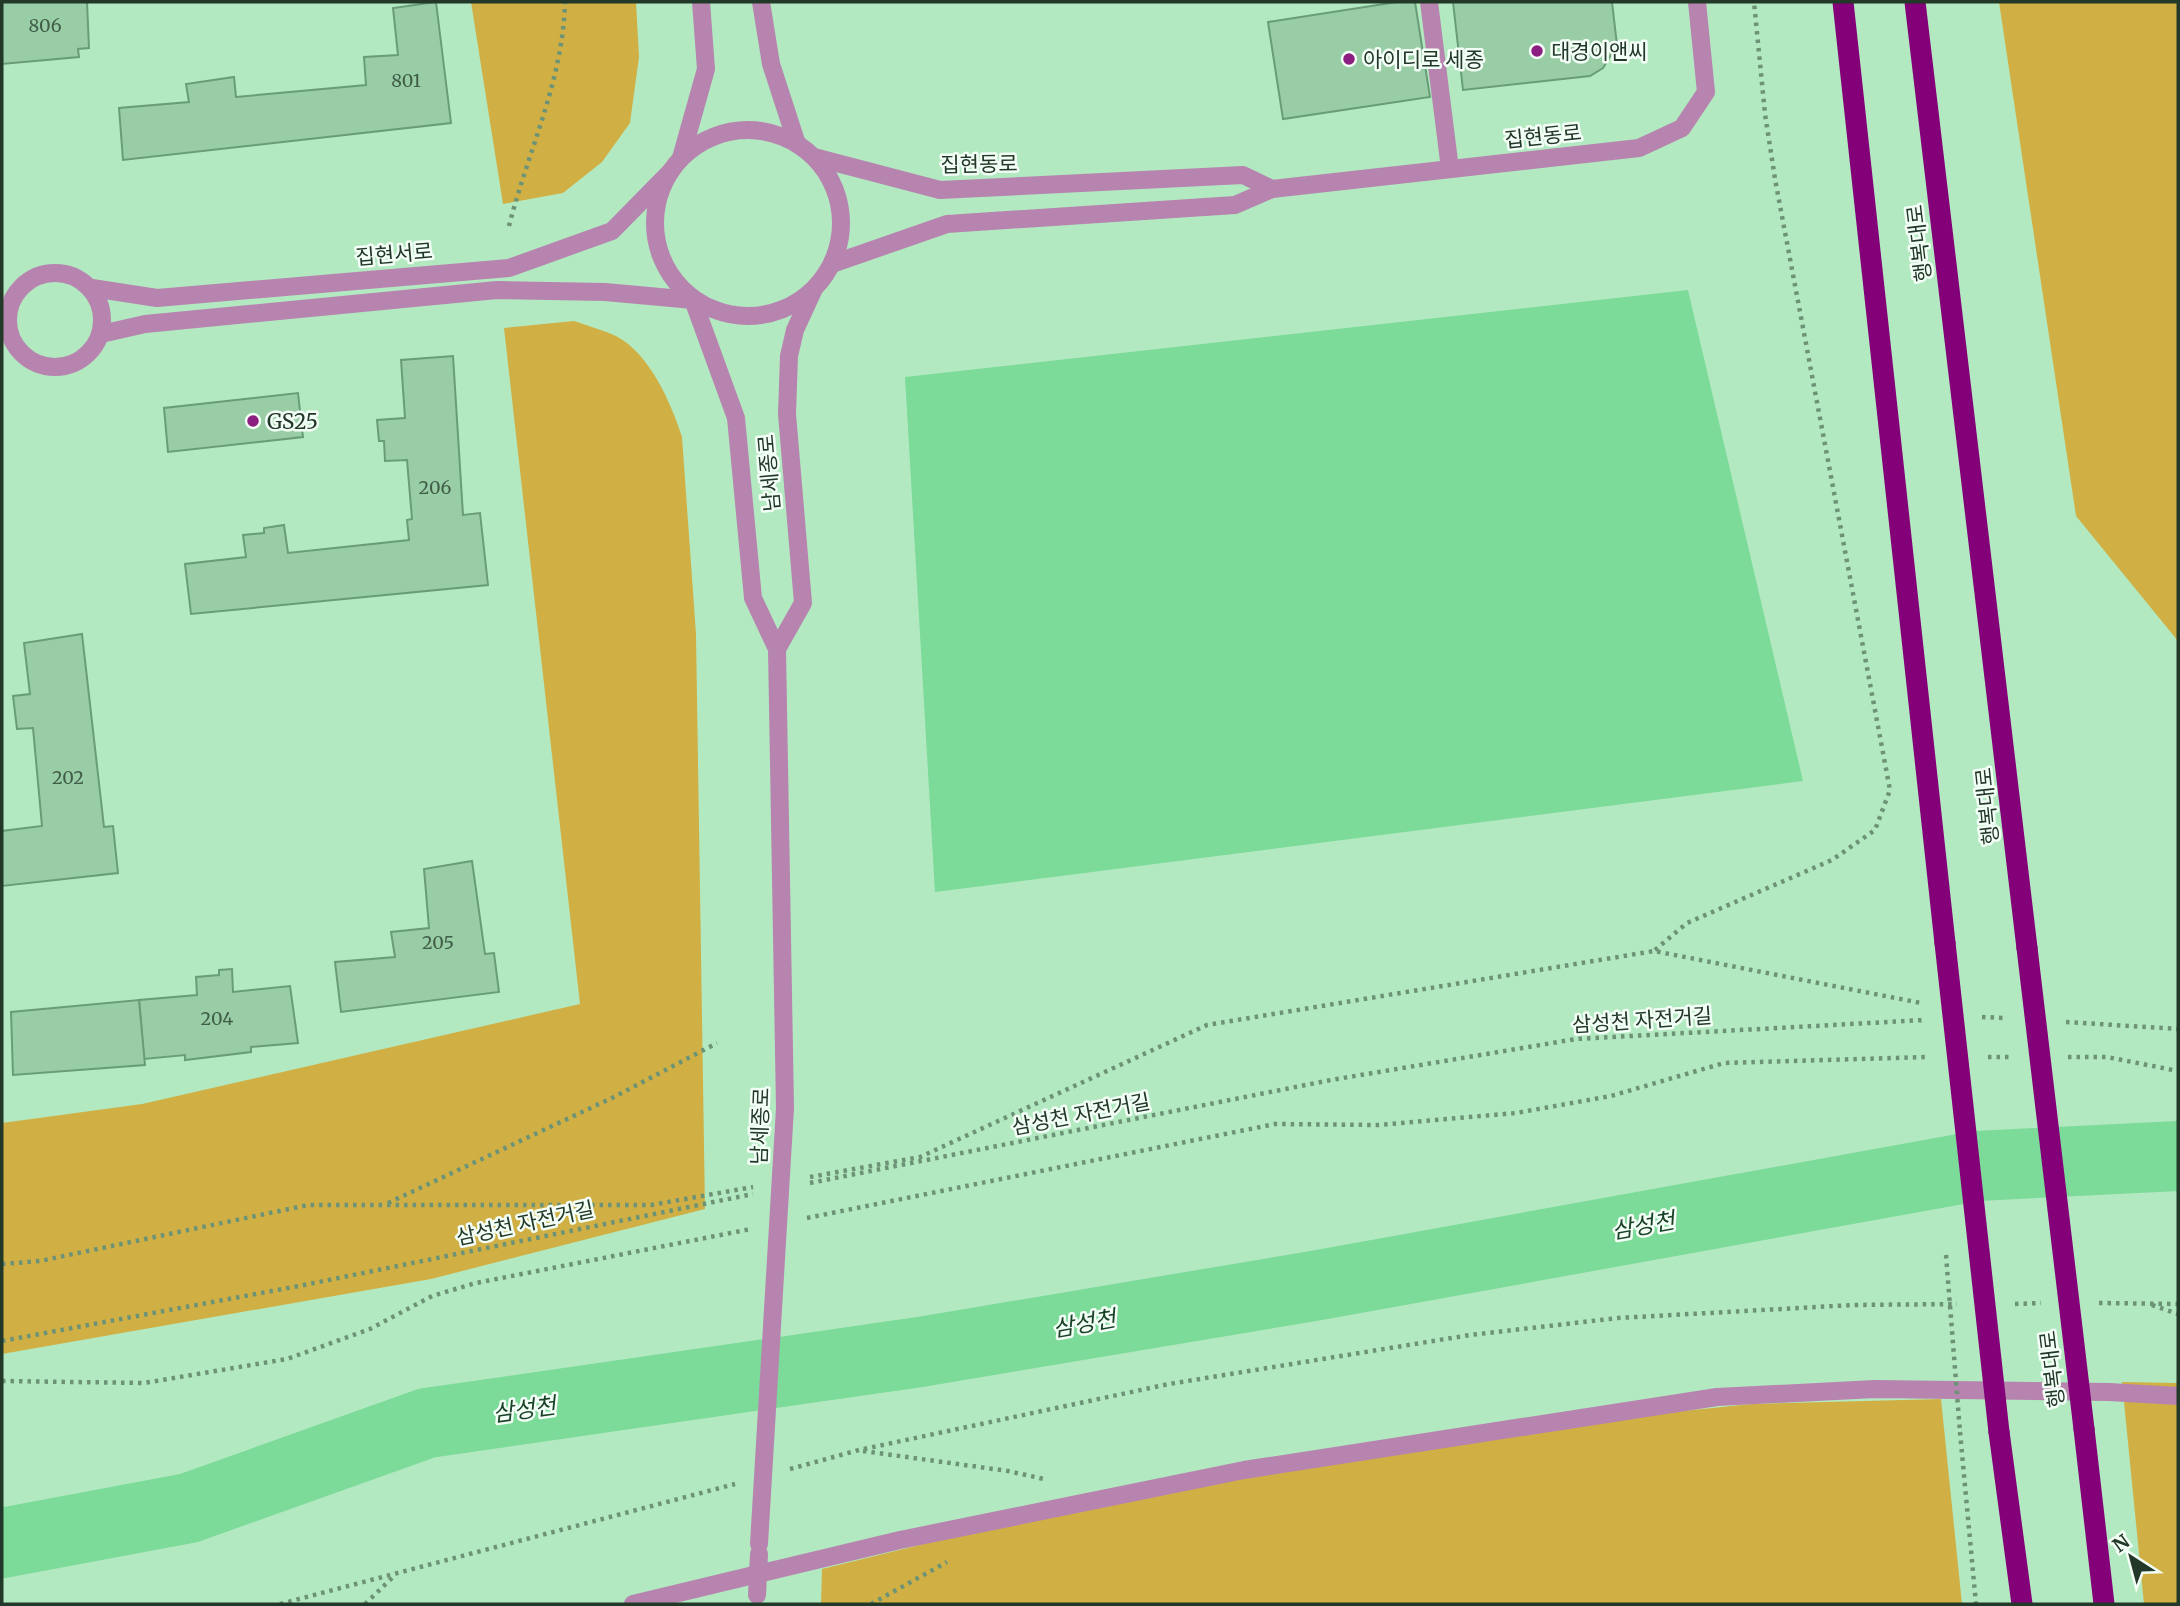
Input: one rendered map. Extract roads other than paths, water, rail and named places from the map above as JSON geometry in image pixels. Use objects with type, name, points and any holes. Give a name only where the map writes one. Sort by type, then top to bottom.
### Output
[{"type":"highway","points":[[1843,2],[1999,1432],[2022,1604]]},
{"type":"highway","name":"행복대로","points":[[1915,2],[2104,1604]]},
{"type":"street","points":[[676,165],[716,135],[736,131],[778,135],[797,144],[814,157],[836,192],[841,212],[841,233],[832,264],[813,291],[786,309],[755,317],[722,314],[693,300],[670,278],[657,248],[654,216],[662,185],[676,165],[706,69],[701,2]]},
{"type":"street","points":[[761,2],[771,64],[797,144]]},
{"type":"street","points":[[1429,2],[1450,169]]},
{"type":"street","name":"집현동로","points":[[832,264],[947,224],[1235,205],[1272,189],[1639,148],[1682,128],[1706,92],[1697,2]]},
{"type":"street","name":"집현동로","points":[[814,157],[940,190],[1243,175],[1272,189]]},
{"type":"street","name":"집현서로","points":[[92,288],[157,298],[509,268],[612,231],[676,165]]},
{"type":"street","points":[[64,272],[79,278],[92,288],[100,302],[103,318],[101,334],[93,349],[81,360],[51,368],[35,363],[8,342],[9,294],[33,277],[64,272]]},
{"type":"street","points":[[101,334],[145,324],[497,290],[606,292],[693,300]]},
{"type":"street","name":"남세종로","points":[[777,649],[803,603],[787,414],[789,356],[796,330],[813,291]]},
{"type":"street","name":"남세종로","points":[[693,300],[736,418],[753,598],[777,649],[785,1108],[756,1600]]},
{"type":"street","points":[[633,1604],[900,1540],[1244,1470],[1717,1397],[1875,1389],[2109,1392],[2178,1396]]},
{"type":"waterway","name":"삼성천","points":[[2,1543],[189,1508],[427,1423],[920,1352],[1319,1285],[1977,1166],[2178,1156]]},
{"type":"place","name":"대경이앤씨","points":[[1537,51]]},
{"type":"place","name":"아이디로 세종","points":[[1349,59]]},
{"type":"place","name":"GS25","points":[[253,421]]}]
